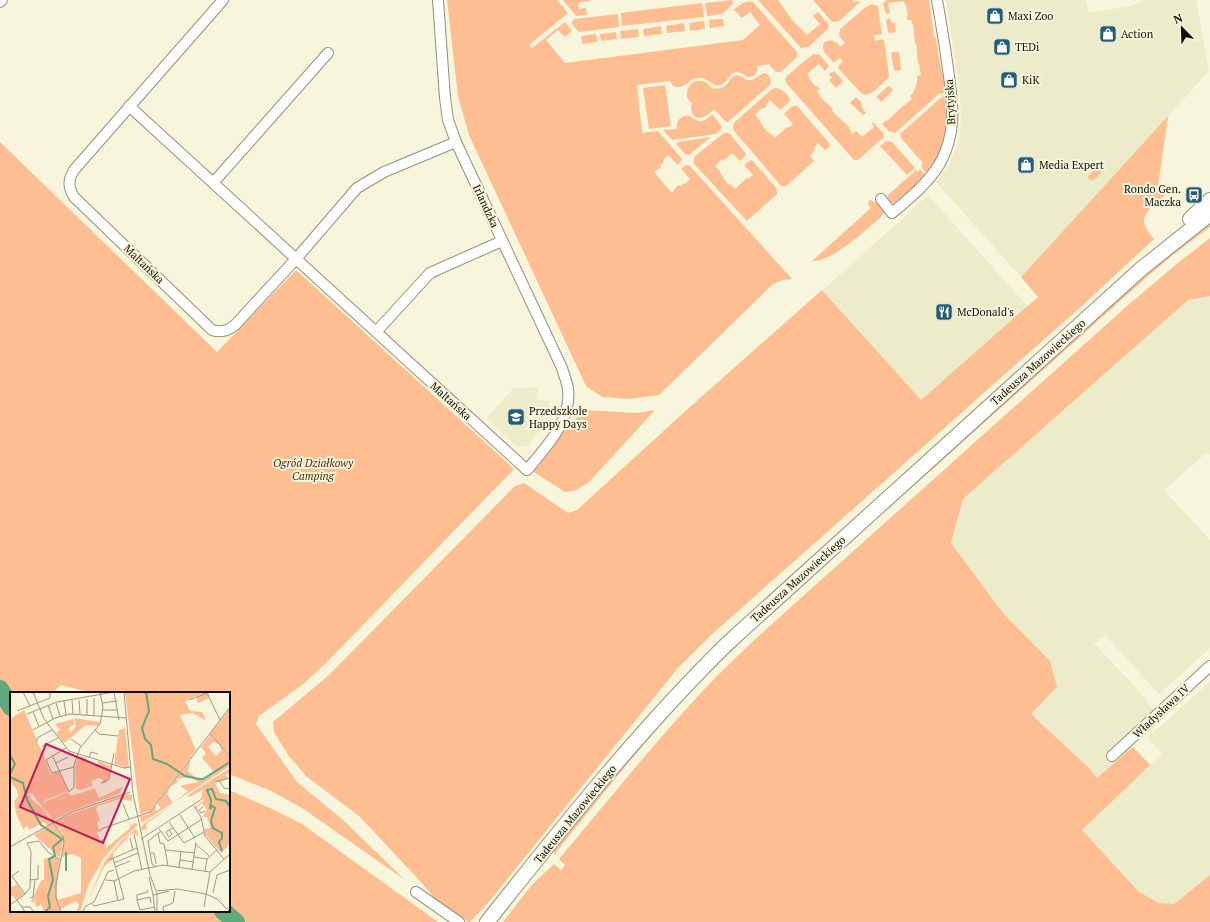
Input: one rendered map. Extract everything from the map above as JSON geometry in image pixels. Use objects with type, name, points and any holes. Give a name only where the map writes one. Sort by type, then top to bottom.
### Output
[{"type":"main road","name":"Tadeusza Mazowieckiego","points":[[1141,269],[1166,242],[1210,200]]},
{"type":"main road","name":"Tadeusza Mazowieckiego","points":[[492,917],[628,749],[703,668],[766,608],[1141,269],[1210,214]]},
{"type":"street","name":"Maltańska","points":[[223,0],[74,170],[70,177],[69,184],[70,190],[74,197],[209,327],[216,331],[224,332],[230,329],[296,259],[358,188],[384,172],[456,142]]},
{"type":"street","name":"Irlandzka","points":[[438,0],[448,120],[456,142],[562,368],[568,390],[566,413],[556,434],[527,470]]},
{"type":"street","name":"Brytyjska","points":[[881,199],[892,213],[925,183],[938,165],[947,147],[952,123],[951,92],[937,0]]},
{"type":"street","points":[[213,183],[328,53]]},
{"type":"street","name":"Maltańska","points":[[129,106],[527,470]]},
{"type":"street","points":[[376,332],[430,273],[502,241]]},
{"type":"street","name":"Władysława IV","points":[[1112,756],[1210,666]]},
{"type":"street","points":[[416,892],[460,922]]},
{"type":"shaded area","points":[[946,0],[1086,0],[1089,11],[1093,12],[1131,6],[1144,0],[1196,0],[1209,71],[1021,277],[935,181],[940,177],[950,163],[959,140],[961,120],[960,94]]},
{"type":"shaded area","points":[[928,195],[1028,307],[921,401],[823,290]]},
{"type":"shaded area","points":[[1210,296],[1210,455],[1207,452],[1164,490],[1210,540],[1210,648],[1159,694],[1105,635],[1094,644],[1132,683],[1154,711],[1133,747],[1097,779],[1088,767],[1031,714],[1056,687],[1050,661],[1003,613],[951,543],[963,499],[1188,300]]},
{"type":"shaded area","name":"Przedszkole Happy Days","points":[[539,387],[536,399],[550,402],[539,430],[528,446],[517,447],[486,418],[514,388]]},
{"type":"shaded area","points":[[1210,682],[1210,875],[1174,904],[1159,903],[1139,892],[1081,830],[1162,754],[1148,737]]},
{"type":"green space","points":[[447,0],[557,0],[568,13],[529,45],[532,48],[565,22],[572,31],[565,37],[558,30],[546,40],[565,63],[743,40],[760,25],[750,12],[742,18],[734,10],[745,2],[753,2],[797,52],[797,57],[781,72],[776,72],[770,64],[757,66],[757,72],[754,76],[748,77],[736,72],[720,85],[697,78],[680,87],[673,86],[670,81],[637,85],[642,133],[658,131],[682,159],[678,165],[668,155],[663,160],[664,162],[660,165],[661,167],[654,172],[672,193],[678,185],[680,186],[684,183],[685,184],[690,179],[681,169],[686,165],[690,166],[792,279],[783,280],[773,284],[659,395],[628,399],[602,397],[586,386],[469,135],[458,96]]},
{"type":"green space","points":[[563,0],[590,0],[578,3],[579,9],[586,8],[587,15],[576,16]]},
{"type":"green space","points":[[732,0],[733,4],[722,14],[707,16],[705,3]]},
{"type":"green space","points":[[758,0],[778,0],[792,20],[807,35],[820,24],[813,16],[818,12],[829,25],[828,29],[808,47],[801,48]]},
{"type":"green space","points":[[813,0],[861,1],[839,21],[834,22],[831,21]]},
{"type":"green space","points":[[886,0],[929,0],[934,36],[936,38],[946,92],[940,93],[895,133],[889,131],[882,124],[912,99],[910,96],[916,87],[917,76],[921,75],[918,64],[913,24],[911,20],[907,20],[908,16],[906,5],[904,1],[888,3],[890,13],[886,14],[883,4]]},
{"type":"green space","points":[[702,3],[704,17],[622,26],[621,13]]},
{"type":"green space","points":[[871,4],[878,6],[882,34],[874,35],[875,41],[882,39],[884,41],[889,76],[871,93],[864,94],[861,93],[838,68],[843,61],[839,58],[833,62],[825,53],[823,45],[829,40],[835,42],[840,47],[845,43],[839,36],[840,29]]},
{"type":"green space","points":[[618,14],[619,27],[579,32],[571,23],[574,19]]},
{"type":"green space","points":[[890,18],[891,23],[895,23],[896,32],[888,32],[886,20]]},
{"type":"green space","points":[[723,19],[724,26],[710,28],[709,20]]},
{"type":"green space","points":[[704,21],[705,29],[690,31],[689,23]]},
{"type":"green space","points":[[684,23],[685,31],[667,33],[666,26]]},
{"type":"green space","points":[[661,26],[662,34],[644,36],[643,29]]},
{"type":"green space","points":[[638,29],[639,37],[621,39],[620,31]]},
{"type":"green space","points":[[616,32],[617,39],[601,41],[600,34]]},
{"type":"green space","points":[[596,34],[597,42],[582,44],[581,36]]},
{"type":"green space","points":[[892,52],[899,52],[901,70],[894,70],[891,54]]},
{"type":"green space","points":[[813,54],[820,55],[829,66],[825,71],[819,64],[807,74],[810,78],[809,79],[816,87],[817,86],[820,89],[817,91],[820,95],[819,96],[833,109],[832,111],[850,128],[849,129],[853,134],[856,131],[862,137],[874,127],[873,122],[883,133],[883,138],[858,160],[854,160],[785,80],[787,76]]},
{"type":"green space","points":[[834,71],[843,81],[836,88],[829,80],[832,78],[829,74]]},
{"type":"green space","points":[[764,73],[768,74],[770,77],[770,85],[729,121],[725,121],[714,109],[706,116],[700,118],[697,118],[693,114],[691,109],[692,103],[689,101],[687,94],[689,86],[694,82],[701,81],[708,83],[712,88],[719,89],[726,86],[732,77],[736,75],[750,80],[755,79]]},
{"type":"green space","points":[[665,85],[671,126],[649,129],[643,88]]},
{"type":"green space","points":[[888,86],[893,90],[881,102],[877,96]]},
{"type":"green space","points":[[775,88],[785,92],[790,101],[780,110],[770,100],[766,105],[767,106],[763,109],[762,108],[755,115],[763,127],[775,138],[787,127],[788,128],[793,124],[784,114],[792,107],[797,106],[829,143],[829,147],[825,150],[818,143],[810,156],[814,161],[786,186],[781,186],[733,128],[734,123]]},
{"type":"green space","points":[[946,94],[947,117],[945,136],[939,154],[927,173],[921,167],[923,163],[901,138],[900,134]]},
{"type":"green space","points":[[856,97],[861,102],[862,108],[866,113],[863,115],[850,103]]},
{"type":"green space","points":[[712,114],[721,125],[721,129],[716,134],[672,140],[663,130],[677,129],[678,121],[684,116],[690,116],[696,120],[703,121]]},
{"type":"green space","points":[[1168,116],[1158,186],[1166,194],[1149,210],[1144,218],[1145,226],[1154,239],[1075,312],[711,635],[677,669],[487,904],[470,922],[438,902],[359,816],[307,777],[288,755],[274,732],[273,722],[329,675],[515,486],[524,483],[568,513],[577,510],[691,406],[822,290],[921,400],[1038,297],[1021,277]]},
{"type":"green space","points":[[724,133],[729,133],[746,154],[740,161],[732,153],[723,161],[722,159],[715,166],[721,172],[720,173],[723,178],[729,185],[730,184],[735,189],[747,178],[748,179],[753,175],[744,165],[751,160],[777,189],[777,194],[747,221],[694,164],[695,156]]},
{"type":"green space","points":[[711,137],[689,155],[685,154],[676,144],[678,142]]},
{"type":"green space","points":[[886,141],[892,142],[915,168],[907,175],[880,146]]},
{"type":"green space","name":"Ogród Działkowy Camping","points":[[0,142],[217,352],[296,270],[514,469],[325,664],[302,685],[259,716],[256,724],[297,782],[343,820],[405,880],[302,808],[271,791],[230,774],[230,692],[88,692],[61,685],[54,692],[10,692],[10,912],[230,912],[230,790],[302,824],[438,922],[0,922]]},
{"type":"green space","points":[[1100,163],[1101,173],[1094,180],[1089,180],[1088,177]]},
{"type":"green space","points":[[920,169],[925,175],[914,187],[894,203],[888,202],[890,200],[887,196],[916,170],[918,172]]},
{"type":"green space","points":[[869,200],[874,201],[884,211],[883,215],[840,250],[821,260],[812,261],[871,208],[868,204]]},
{"type":"green space","points":[[1210,221],[1210,227],[1148,276],[767,617],[720,662],[657,729],[554,855],[554,848],[691,685],[1145,273]]},
{"type":"green space","points":[[1210,238],[1210,296],[1188,300],[963,499],[951,543],[1003,613],[1050,661],[1057,687],[1031,714],[1088,767],[1097,778],[1133,747],[1150,765],[1082,830],[1139,892],[1159,903],[1174,904],[1210,875],[1210,922],[503,922],[530,887],[554,864],[561,870],[565,865],[559,859],[663,735],[735,658],[1127,306]]},
{"type":"green space","points":[[584,410],[636,413],[655,410],[588,483],[574,491],[565,492],[529,469]]},
{"type":"waterway","points":[[0,689],[10,705]]},
{"type":"waterway","points":[[224,912],[236,922]]},
{"type":"place","name":"Maxi Zoo","points":[[995,16]]},
{"type":"place","name":"Action","points":[[1108,34]]},
{"type":"place","name":"TEDi","points":[[1002,47]]},
{"type":"place","name":"KiK","points":[[1009,80]]},
{"type":"place","name":"Media Expert","points":[[1026,165]]},
{"type":"place","name":"Rondo Gen. Maczka","points":[[1194,195]]},
{"type":"place","name":"McDonald's","points":[[944,312]]},
{"type":"place","name":"Przedszkole Happy Days","points":[[516,417]]}]
